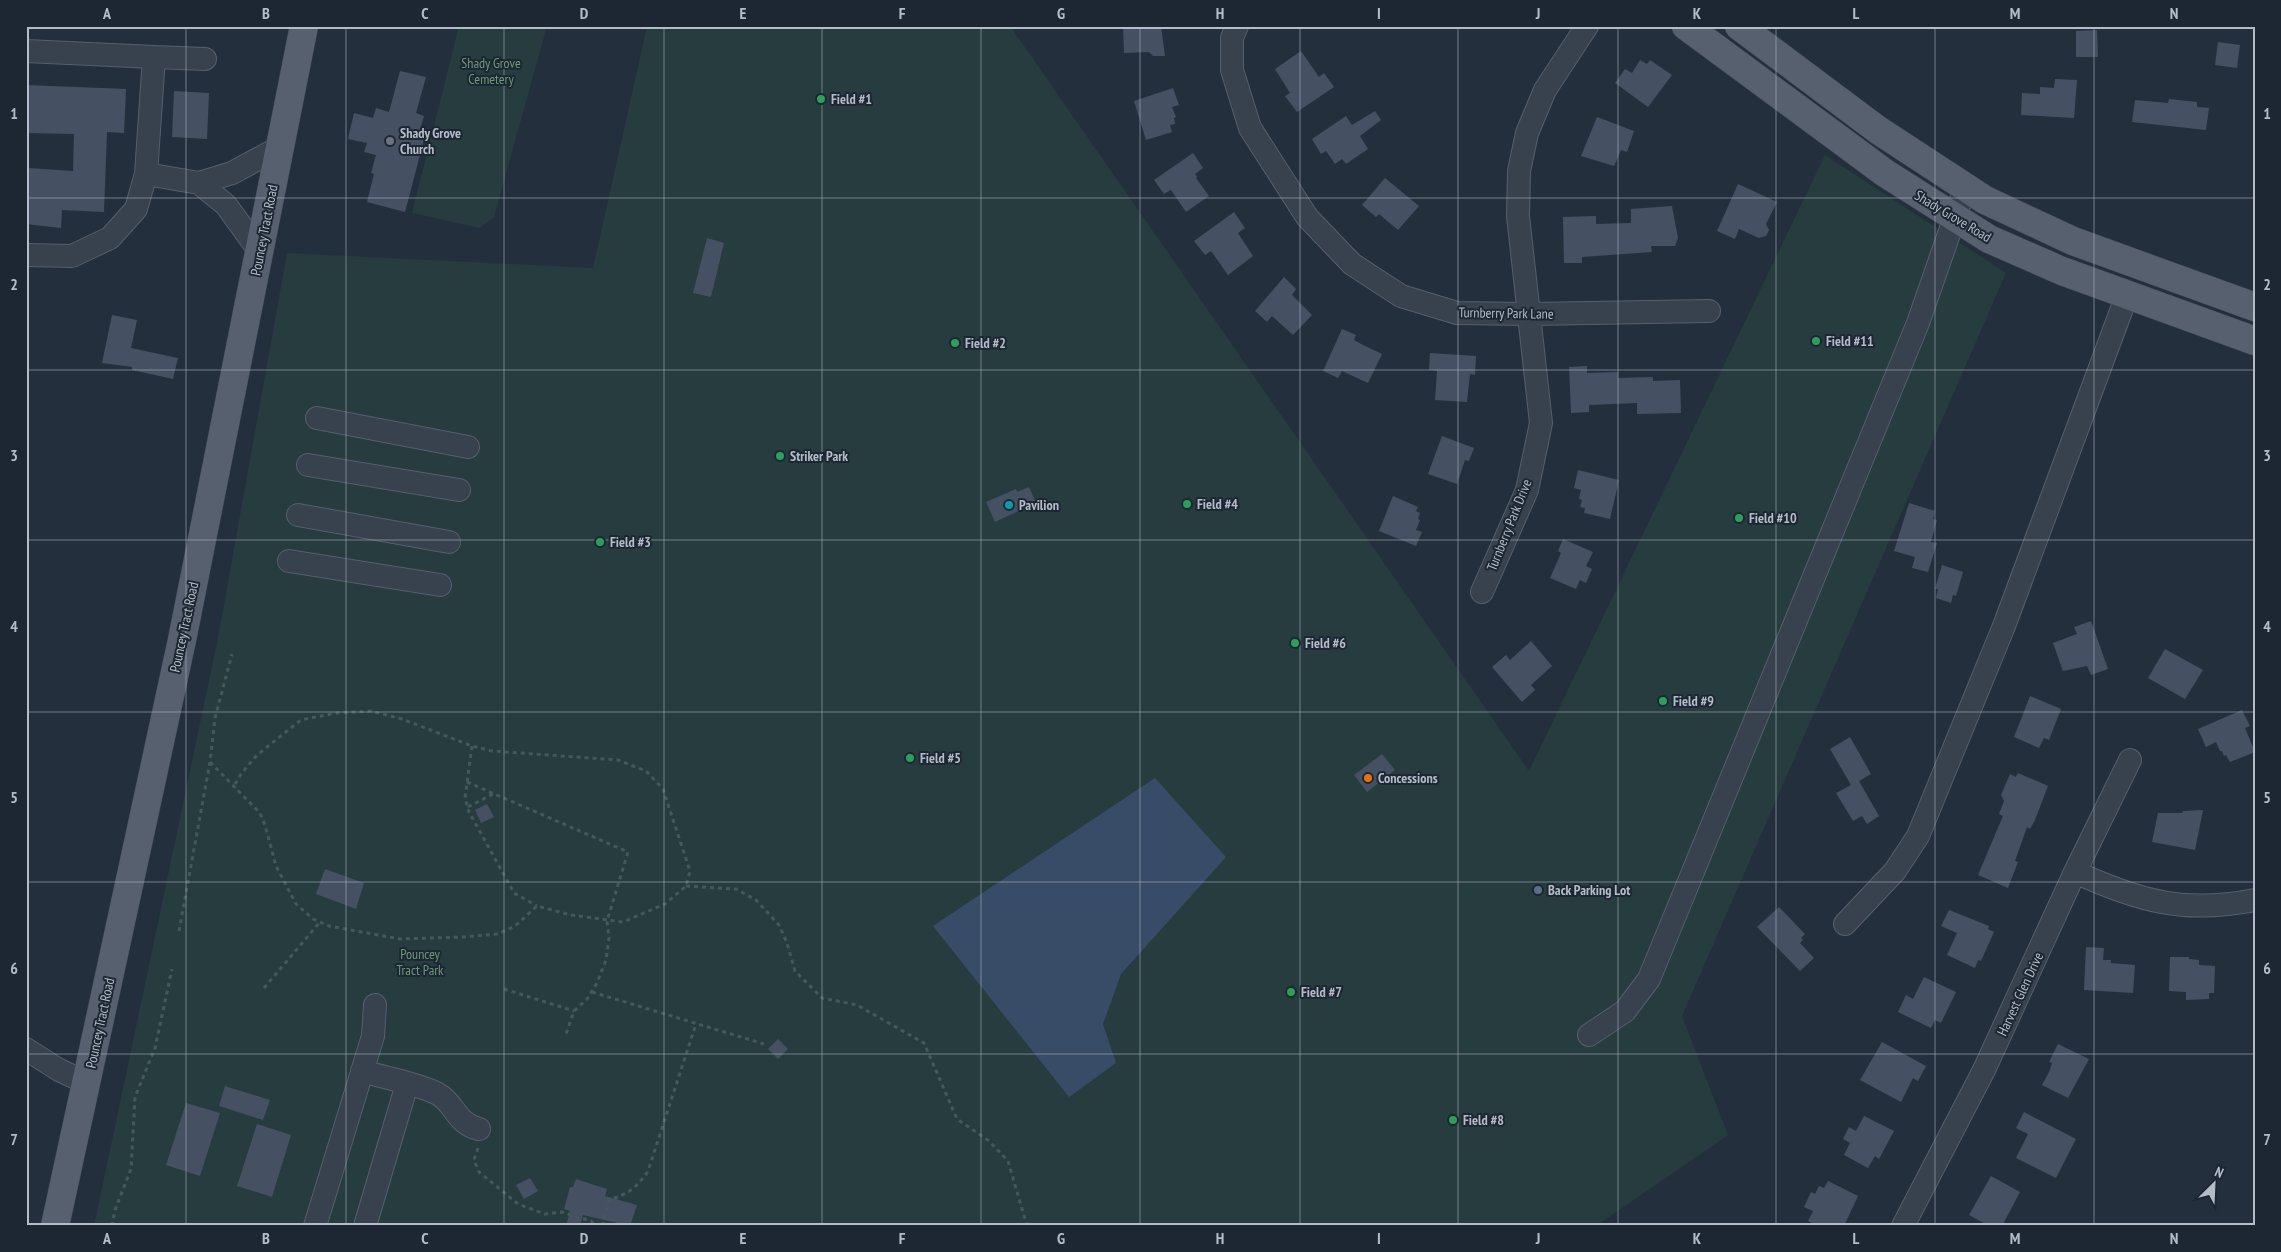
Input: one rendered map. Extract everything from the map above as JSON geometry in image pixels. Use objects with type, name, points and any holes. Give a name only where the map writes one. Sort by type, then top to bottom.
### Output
[{"type":"main road","name":"Pouncey Tract Road","points":[[55,1226],[182,640],[304,26]]},
{"type":"main road","name":"Shady Grove Road","points":[[1686,26],[1885,173],[1954,219],[1989,239],[2025,256],[2255,341]]},
{"type":"main road","points":[[1739,26],[1878,130],[1965,188],[2015,215],[2073,242],[2255,307]]},
{"type":"street","name":"Turnberry Park Lane","points":[[1237,26],[1232,38],[1232,70],[1250,128],[1307,217],[1352,264],[1401,296],[1457,313],[1530,314],[1709,311]]},
{"type":"street","name":"Turnberry Park Drive","points":[[1482,592],[1527,490],[1541,423],[1518,216],[1519,170],[1527,133],[1546,90],[1587,26]]},
{"type":"street","points":[[26,51],[205,59]]},
{"type":"street","points":[[26,256],[72,256],[110,238],[136,209],[146,174],[154,57]]},
{"type":"street","points":[[146,174],[199,183],[232,173],[280,148]]},
{"type":"street","points":[[199,183],[226,205],[260,252]]},
{"type":"street","points":[[1589,1035],[1624,1011],[1649,979],[1918,323],[1965,188]]},
{"type":"street","points":[[1845,924],[1895,871],[1918,836],[2004,626],[2127,295]]},
{"type":"street","points":[[317,418],[468,447]]},
{"type":"street","points":[[308,465],[459,490]]},
{"type":"street","points":[[298,515],[449,542]]},
{"type":"street","points":[[289,561],[440,585]]},
{"type":"street","name":"Harvest Glen Drive","points":[[1903,1226],[1984,1070],[2075,872],[2130,760]]},
{"type":"street","points":[[2075,872],[2116,890],[2167,904],[2199,906],[2255,900]]},
{"type":"street","points":[[315,1226],[375,1028],[375,1005]]},
{"type":"street","points":[[26,1049],[59,1070],[87,1083]]},
{"type":"street","points":[[362,1071],[407,1084],[442,1097],[463,1122],[479,1137]]},
{"type":"street","points":[[365,1226],[407,1084]]},
{"type":"path","points":[[179,932],[210,762],[215,718],[232,654]]},
{"type":"path","points":[[234,786],[240,774],[257,755],[301,720],[336,713],[371,710],[402,719],[472,746],[492,751],[618,760],[646,771],[663,788],[672,810],[690,870],[686,886],[664,904],[623,922],[572,915],[537,906],[514,893],[465,798],[472,746]]},
{"type":"path","points":[[210,762],[260,813],[276,866],[296,904],[313,919],[329,926],[400,939],[462,937],[498,934],[515,926],[537,906]]},
{"type":"path","points":[[467,782],[628,852],[607,921],[609,938],[606,960],[592,992],[574,1011],[565,1037]]},
{"type":"path","points":[[468,807],[493,794]]},
{"type":"path","points":[[686,886],[736,889],[756,900],[779,925],[787,943],[794,971],[822,998],[857,1005],[924,1043],[957,1119],[989,1141],[1008,1161],[1027,1226]]},
{"type":"path","points":[[264,988],[320,922]]},
{"type":"path","points":[[112,1226],[115,1210],[131,1170],[135,1097],[155,1048],[172,970]]},
{"type":"path","points":[[504,989],[574,1011]]},
{"type":"path","points":[[592,992],[764,1044]]},
{"type":"path","points":[[602,1226],[610,1200],[628,1193],[639,1184],[648,1171],[696,1024]]},
{"type":"path","points":[[479,1137],[474,1160],[479,1172],[508,1198],[518,1204],[545,1214],[562,1212],[591,1221],[596,1226]]},
{"type":"green space","name":"Shady Grove Cemetery","points":[[459,26],[547,26],[494,217],[480,228],[412,213]]},
{"type":"green space","name":"Striker Park","points":[[647,26],[1010,26],[1529,771],[1825,155],[2006,273],[1682,1016],[1728,1135],[1596,1226],[94,1226],[218,638],[287,253],[593,268]]},
{"type":"water","points":[[1155,778],[1226,857],[1121,974],[1103,1024],[1116,1063],[1069,1097],[933,926]]},
{"type":"building","points":[[1123,26],[1161,26],[1165,56],[1153,56],[1149,52],[1124,53]]},
{"type":"building","points":[[2097,30],[2098,57],[2076,57],[2076,31]]},
{"type":"building","points":[[2218,42],[2240,45],[2237,68],[2215,65]]},
{"type":"building","points":[[1301,51],[1319,77],[1324,73],[1334,87],[1297,112],[1285,96],[1290,93],[1275,69]]},
{"type":"building","points":[[1640,60],[1647,64],[1650,60],[1672,75],[1648,107],[1615,83],[1625,69],[1632,73]]},
{"type":"building","name":"Shady Grove Church","points":[[400,71],[426,77],[416,113],[424,116],[420,130],[426,132],[405,212],[367,202],[374,174],[371,173],[376,155],[364,152],[367,143],[348,139],[354,113],[373,118],[376,108],[389,112]]},
{"type":"building","points":[[2055,79],[2077,80],[2074,118],[2021,115],[2022,93],[2040,94],[2040,87],[2054,88]]},
{"type":"building","points":[[26,85],[126,89],[124,133],[107,132],[104,212],[62,210],[61,228],[26,224],[28,168],[73,171],[74,134],[26,133]]},
{"type":"building","points":[[1173,88],[1179,105],[1172,107],[1176,117],[1174,118],[1175,124],[1170,125],[1172,132],[1146,140],[1134,101]]},
{"type":"building","points":[[174,91],[209,93],[207,139],[172,137]]},
{"type":"building","points":[[2169,99],[2197,102],[2197,107],[2209,108],[2206,130],[2132,122],[2135,100],[2168,103]]},
{"type":"building","points":[[1375,111],[1381,120],[1360,136],[1368,149],[1346,164],[1342,159],[1335,164],[1326,151],[1321,154],[1312,139],[1346,116],[1352,125]]},
{"type":"building","points":[[1597,117],[1634,131],[1627,152],[1621,150],[1614,166],[1581,156]]},
{"type":"building","points":[[1193,153],[1203,168],[1195,174],[1196,178],[1209,196],[1186,212],[1171,190],[1164,194],[1154,180]]},
{"type":"building","points":[[1385,178],[1419,206],[1398,230],[1379,214],[1376,217],[1362,205]]},
{"type":"building","points":[[1738,184],[1777,202],[1766,224],[1769,230],[1766,236],[1759,238],[1739,229],[1735,239],[1717,231]]},
{"type":"building","points":[[1672,206],[1678,238],[1675,246],[1651,246],[1652,252],[1582,257],[1582,263],[1564,263],[1563,217],[1596,216],[1596,224],[1631,223],[1631,209]]},
{"type":"building","points":[[1234,212],[1245,228],[1238,233],[1253,256],[1228,275],[1211,251],[1205,255],[1194,241]]},
{"type":"building","points":[[707,238],[724,243],[711,297],[693,293]]},
{"type":"building","points":[[1284,277],[1296,289],[1292,295],[1312,315],[1293,335],[1272,316],[1267,322],[1255,311]]},
{"type":"building","points":[[112,315],[137,320],[131,348],[178,358],[173,379],[132,370],[132,367],[102,363]]},
{"type":"building","points":[[1342,329],[1356,335],[1354,340],[1382,354],[1368,383],[1342,371],[1338,378],[1323,371]]},
{"type":"building","points":[[1430,353],[1476,356],[1475,375],[1470,374],[1467,402],[1435,400],[1437,371],[1429,370]]},
{"type":"building","points":[[1587,366],[1587,373],[1618,372],[1618,378],[1653,377],[1653,381],[1680,380],[1681,413],[1637,414],[1637,403],[1589,405],[1589,412],[1571,413],[1569,367]]},
{"type":"building","points":[[1442,436],[1474,448],[1469,461],[1465,460],[1457,484],[1428,474]]},
{"type":"building","points":[[1578,470],[1619,480],[1610,519],[1584,513],[1585,508],[1580,507],[1582,500],[1579,499],[1581,490],[1574,488]]},
{"type":"building","name":"Pavilion","points":[[1029,487],[1036,503],[995,522],[986,502],[1016,489],[1017,492]]},
{"type":"building","points":[[1393,496],[1418,507],[1416,511],[1420,513],[1418,519],[1420,520],[1416,530],[1422,532],[1416,546],[1379,531]]},
{"type":"building","points":[[1909,503],[1935,511],[1933,519],[1937,520],[1931,542],[1937,543],[1928,572],[1912,568],[1915,557],[1894,551]]},
{"type":"building","points":[[1563,539],[1593,552],[1586,566],[1592,569],[1586,583],[1580,580],[1576,589],[1550,578],[1561,553],[1558,551]]},
{"type":"building","points":[[1942,565],[1963,572],[1956,596],[1953,595],[1951,603],[1936,598],[1938,589],[1935,589]]},
{"type":"building","points":[[2091,621],[2108,669],[2091,675],[2087,666],[2063,671],[2053,643],[2077,634],[2074,627]]},
{"type":"building","points":[[1531,641],[1552,666],[1531,685],[1535,690],[1522,702],[1492,667],[1506,655],[1510,660]]},
{"type":"building","points":[[2165,649],[2203,670],[2185,699],[2148,678]]},
{"type":"building","points":[[2030,696],[2061,709],[2049,740],[2044,738],[2039,748],[2014,737]]},
{"type":"building","points":[[2242,710],[2250,726],[2245,728],[2255,752],[2230,762],[2226,755],[2224,756],[2222,751],[2220,751],[2216,742],[2206,747],[2198,729]]},
{"type":"building","points":[[1850,737],[1871,774],[1859,781],[1879,816],[1867,824],[1862,816],[1853,821],[1836,793],[1851,785],[1830,749]]},
{"type":"building","points":[[1382,754],[1395,770],[1367,792],[1354,775]]},
{"type":"building","points":[[2018,773],[2048,786],[2035,820],[2030,829],[2027,827],[2015,861],[2018,862],[2008,888],[1978,875],[2003,816],[1999,814],[2004,801],[2001,795],[2010,774],[2016,777]]},
{"type":"building","points":[[487,804],[494,817],[481,823],[475,810]]},
{"type":"building","points":[[2203,810],[2195,850],[2152,842],[2158,813],[2182,813],[2183,811]]},
{"type":"building","points":[[325,869],[364,883],[356,909],[316,894]]},
{"type":"building","points":[[1779,907],[1805,934],[1801,938],[1803,940],[1800,943],[1814,958],[1800,971],[1757,927]]},
{"type":"building","points":[[1949,910],[1989,926],[1988,929],[1994,932],[1981,961],[1978,960],[1975,968],[1947,955],[1957,933],[1941,926]]},
{"type":"building","points":[[2086,947],[2104,948],[2103,960],[2111,960],[2111,963],[2135,965],[2133,993],[2084,990]]},
{"type":"building","points":[[2170,957],[2189,957],[2189,959],[2199,960],[2199,965],[2215,966],[2214,993],[2209,993],[2209,999],[2186,1000],[2186,992],[2169,991]]},
{"type":"building","points":[[1924,977],[1956,992],[1941,1023],[1935,1020],[1931,1028],[1898,1012],[1906,995],[1913,999]]},
{"type":"building","points":[[778,1039],[788,1049],[778,1059],[768,1049]]},
{"type":"building","points":[[1882,1042],[1926,1066],[1918,1081],[1913,1078],[1901,1102],[1860,1080]]},
{"type":"building","points":[[2058,1044],[2089,1059],[2068,1098],[2042,1085],[2052,1063],[2049,1062]]},
{"type":"building","points":[[225,1086],[270,1100],[263,1120],[219,1106]]},
{"type":"building","points":[[186,1103],[220,1113],[200,1176],[166,1165]]},
{"type":"building","points":[[2024,1112],[2076,1139],[2056,1178],[2016,1158],[2028,1134],[2016,1128]]},
{"type":"building","points":[[1864,1116],[1894,1131],[1879,1159],[1875,1156],[1868,1168],[1844,1155],[1850,1143],[1843,1139],[1849,1127],[1856,1131]]},
{"type":"building","points":[[257,1124],[291,1135],[272,1197],[237,1186]]},
{"type":"building","points":[[1991,1176],[2020,1192],[2002,1226],[1989,1226],[1969,1215]]},
{"type":"building","points":[[530,1178],[538,1191],[524,1199],[516,1185]]},
{"type":"building","points":[[576,1179],[607,1189],[605,1196],[637,1205],[630,1226],[583,1215],[580,1226],[566,1226],[570,1211],[564,1209],[570,1187],[573,1187]]},
{"type":"building","points":[[1828,1181],[1858,1196],[1844,1226],[1818,1226],[1808,1221],[1813,1211],[1804,1207],[1811,1192],[1815,1194],[1819,1186],[1824,1188]]},
{"type":"place","name":"Field #1","points":[[821,99]]},
{"type":"place","name":"Shady Grove Church","points":[[390,141]]},
{"type":"place","name":"Field #11","points":[[1816,341]]},
{"type":"place","name":"Field #2","points":[[955,343]]},
{"type":"place","name":"Striker Park","points":[[780,456]]},
{"type":"place","name":"Field #4","points":[[1187,504]]},
{"type":"place","name":"Pavilion","points":[[1009,505]]},
{"type":"place","name":"Field #10","points":[[1739,518]]},
{"type":"place","name":"Field #3","points":[[600,542]]},
{"type":"place","name":"Field #6","points":[[1295,643]]},
{"type":"place","name":"Field #9","points":[[1663,701]]},
{"type":"place","name":"Field #5","points":[[910,758]]},
{"type":"place","name":"Concessions","points":[[1368,778]]},
{"type":"place","name":"Back Parking Lot","points":[[1538,890]]},
{"type":"place","name":"Field #7","points":[[1291,992]]},
{"type":"place","name":"Field #8","points":[[1453,1120]]},
{"type":"park label","name":"Pouncey Tract Park","points":[[420,962]]}]
